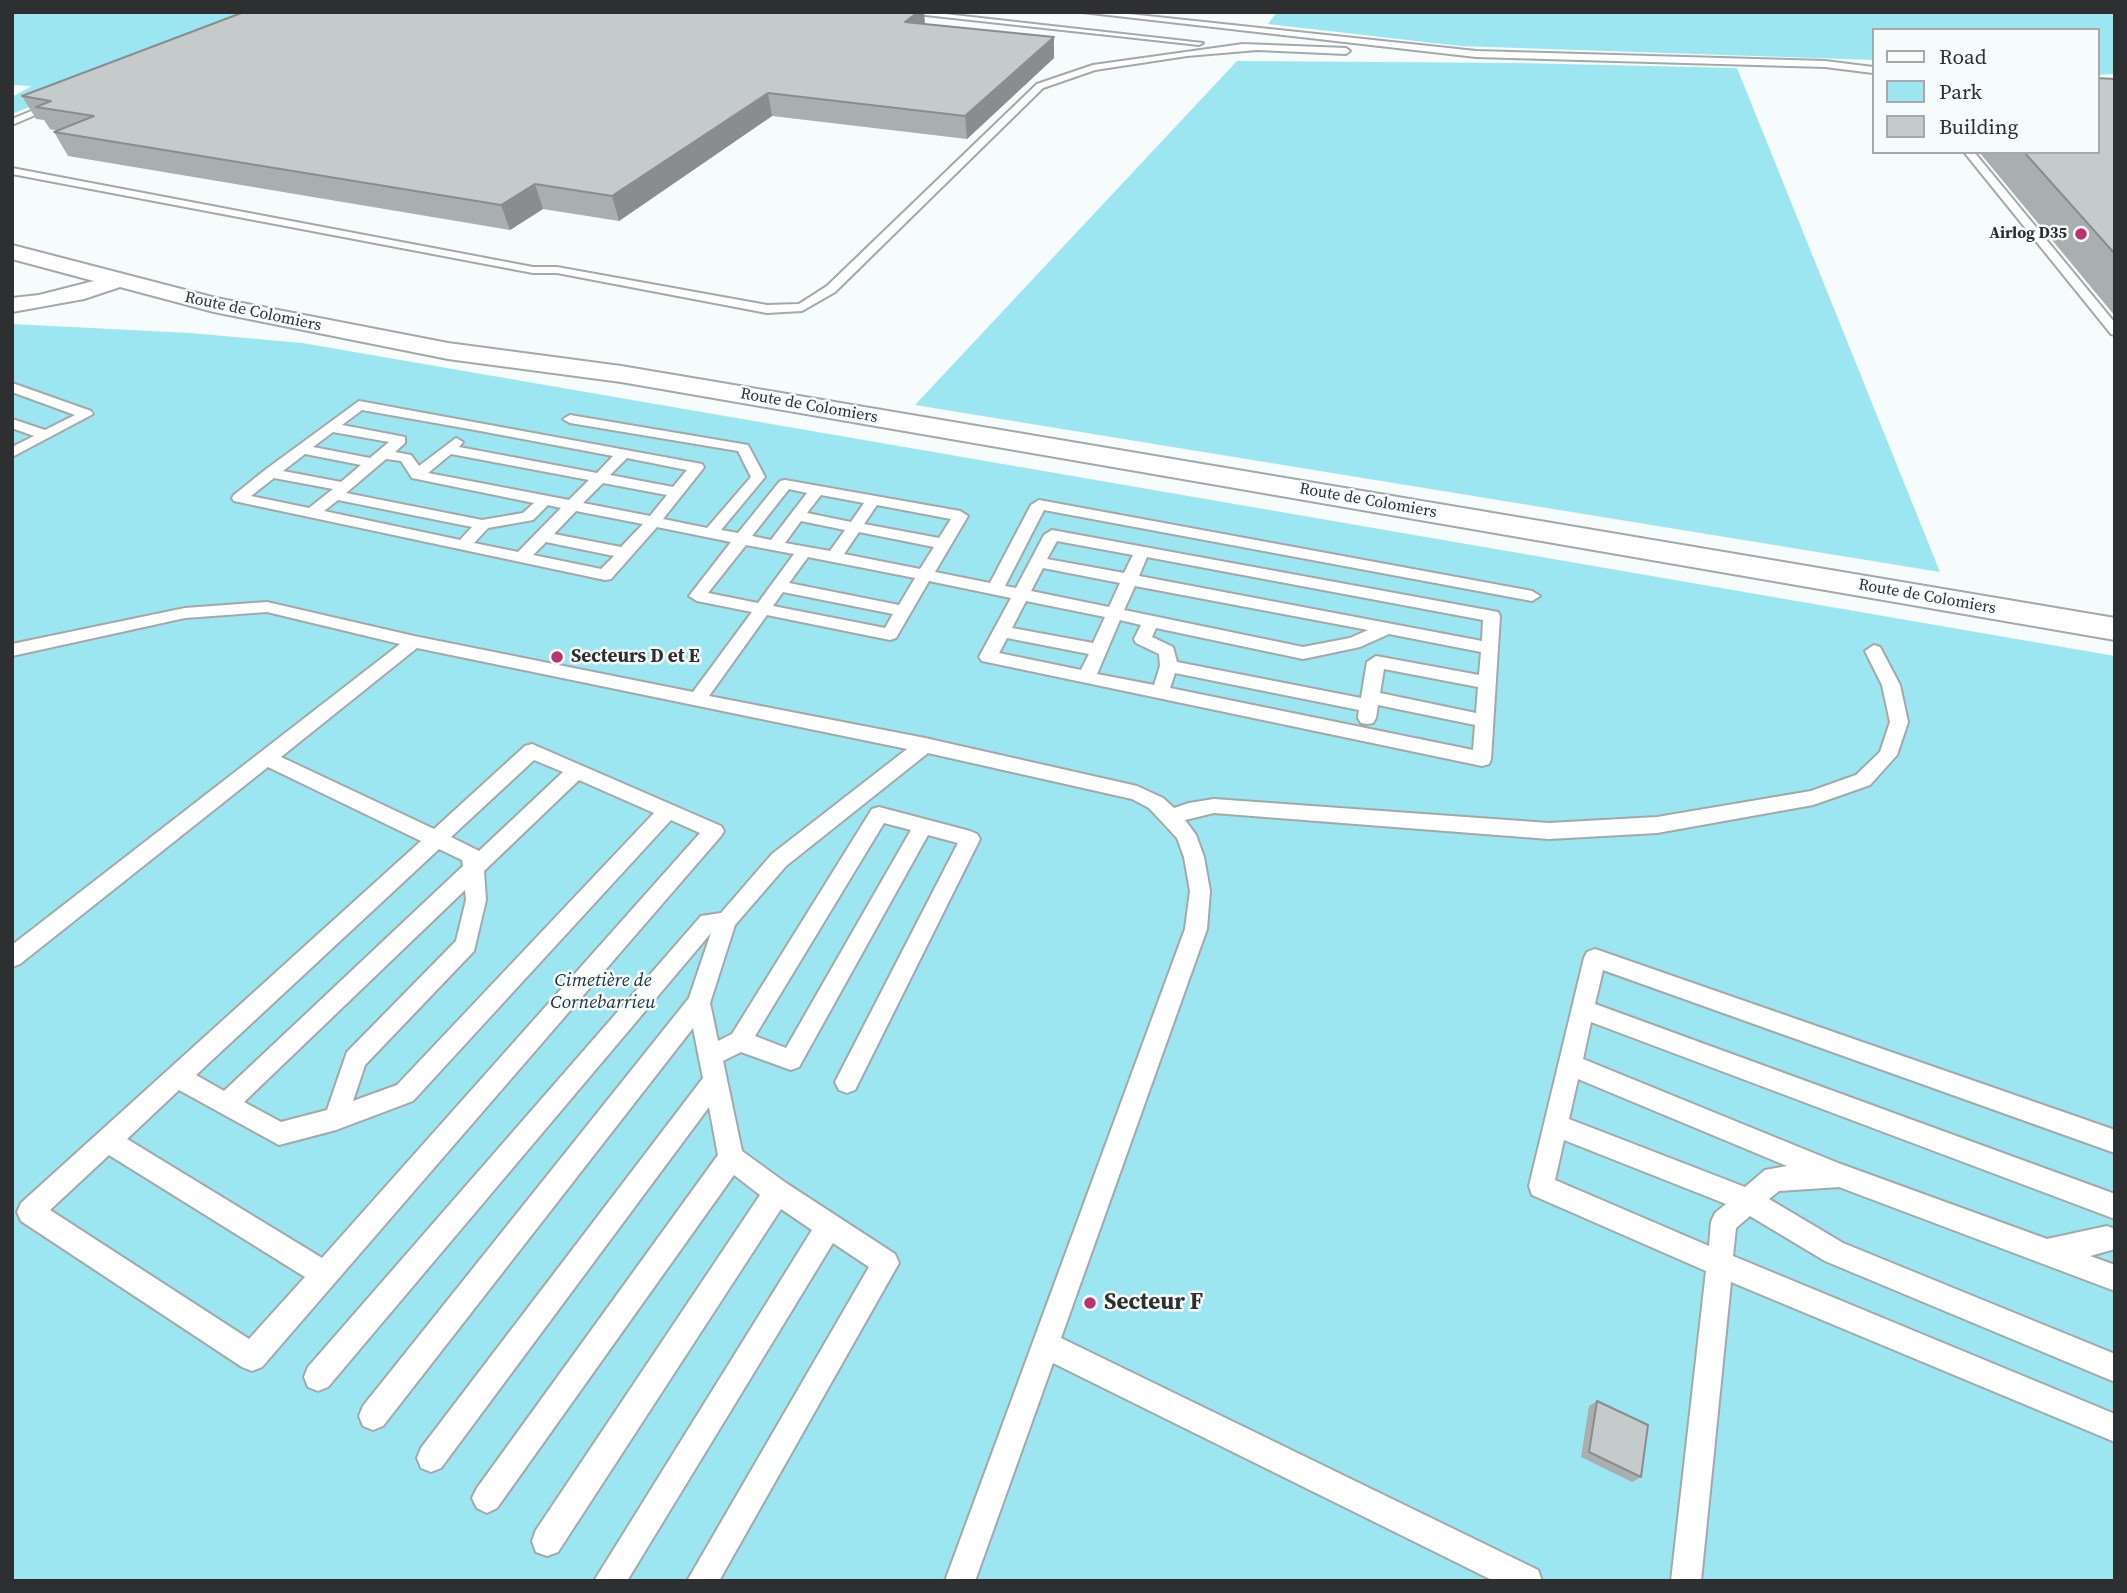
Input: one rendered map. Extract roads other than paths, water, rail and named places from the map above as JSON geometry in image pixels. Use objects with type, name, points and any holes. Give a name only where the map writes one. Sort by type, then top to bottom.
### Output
[{"type":"main road","name":"Route de Colomiers","points":[[12,235],[214,305],[365,336],[448,351],[621,374],[2115,629]]},
{"type":"main road","points":[[12,251],[81,270],[119,274]]},
{"type":"main road","points":[[12,295],[81,270]]},
{"type":"main road","points":[[12,305],[84,292],[119,274]]},
{"type":"lane","points":[[902,12],[1255,48],[1825,64],[1871,70]]},
{"type":"lane","points":[[1086,12],[1476,54]]},
{"type":"lane","points":[[12,171],[533,270],[557,270],[767,309],[802,307],[831,289],[1040,86],[1133,55],[1136,48],[1124,36]]},
{"type":"lane","points":[[1093,68],[1187,52],[1255,48]]},
{"type":"lane","points":[[12,122],[65,101]]},
{"type":"lane","points":[[1971,154],[2115,331]]},
{"type":"lane","points":[[12,387],[86,414],[12,453]]},
{"type":"lane","points":[[359,405],[475,426],[697,467],[653,522],[605,575],[239,498],[359,405]]},
{"type":"lane","points":[[570,419],[743,448],[758,477],[711,533]]},
{"type":"lane","points":[[12,423],[45,435]]},
{"type":"lane","points":[[417,475],[475,426]]},
{"type":"lane","points":[[313,513],[400,440],[330,427]]},
{"type":"lane","points":[[301,449],[379,458],[406,458],[417,475],[1020,594],[1303,653],[1354,643],[1388,628]]},
{"type":"lane","points":[[447,449],[677,492]]},
{"type":"lane","points":[[522,557],[624,453]]},
{"type":"lane","points":[[270,473],[483,526]]},
{"type":"lane","points":[[785,484],[873,500],[960,516],[890,635],[697,596],[785,484]]},
{"type":"lane","points":[[775,545],[817,490]]},
{"type":"lane","points":[[463,545],[483,526],[494,521],[528,517],[545,500]]},
{"type":"lane","points":[[834,557],[873,500]]},
{"type":"lane","points":[[995,589],[1039,505],[1532,596]]},
{"type":"lane","points":[[797,516],[943,544]]},
{"type":"lane","points":[[1052,535],[1142,551],[1492,616],[1482,760],[988,657],[1052,535]]},
{"type":"lane","points":[[542,536],[625,553]]},
{"type":"lane","points":[[697,699],[804,551]]},
{"type":"lane","points":[[1087,677],[1142,551]]},
{"type":"lane","points":[[1037,562],[1490,648]]},
{"type":"lane","points":[[779,586],[903,611]]},
{"type":"lane","points":[[12,650],[185,613],[267,607],[414,642],[925,746],[1137,793],[1156,803],[1172,818],[1186,835],[1194,857],[1200,891],[1196,929],[960,1581]]},
{"type":"lane","points":[[1320,615],[1376,662],[1487,683]]},
{"type":"lane","points":[[1151,621],[1142,639],[1167,651],[1169,666],[1160,692]]},
{"type":"lane","points":[[1001,631],[1099,650]]},
{"type":"lane","points":[[12,958],[414,642]]},
{"type":"lane","points":[[1172,818],[1189,810],[1214,806],[1549,831],[1657,825],[1813,798],[1863,780],[1888,755],[1899,722],[1891,685],[1874,651]]},
{"type":"lane","points":[[1365,735],[1376,662]]},
{"type":"lane","points":[[1169,666],[1485,722]]},
{"type":"lane","points":[[373,1416],[699,1003],[726,921],[779,860],[925,746]]},
{"type":"lane","points":[[532,751],[576,771],[714,831],[252,1357],[30,1212],[532,751]]},
{"type":"lane","points":[[268,759],[472,856],[476,900],[466,945],[355,1059],[336,1119]]},
{"type":"lane","points":[[226,1104],[576,771]]},
{"type":"lane","points":[[177,1077],[279,1134],[336,1119],[405,1093],[668,811]]},
{"type":"lane","points":[[431,1458],[712,1068],[740,1041],[879,814],[970,839],[847,1082]]},
{"type":"lane","points":[[740,1041],[791,1060],[923,827]]},
{"type":"lane","points":[[318,1377],[708,922],[726,921]]},
{"type":"lane","points":[[2115,1142],[1595,958],[1541,1186],[1720,1264],[2115,1428]]},
{"type":"lane","points":[[699,1003],[731,1157],[777,1192],[887,1263],[702,1581]]},
{"type":"lane","points":[[1583,1009],[2115,1207]]},
{"type":"lane","points":[[1570,1065],[1839,1175],[2115,1278]]},
{"type":"lane","points":[[1556,1125],[1749,1201],[1834,1252],[2115,1368]]},
{"type":"lane","points":[[108,1141],[325,1274]]},
{"type":"lane","points":[[487,1498],[731,1157]]},
{"type":"lane","points":[[1686,1581],[1724,1222],[1774,1180],[1839,1175]]},
{"type":"lane","points":[[547,1541],[777,1192]]},
{"type":"lane","points":[[609,1581],[829,1226]]},
{"type":"lane","points":[[2047,1252],[2107,1238]]},
{"type":"lane","points":[[1046,1345],[1527,1581]]},
{"type":"place","name":"Airlog D35","points":[[2081,234]]},
{"type":"place","name":"Secteurs D et E","points":[[557,657]]},
{"type":"place","name":"Secteur F","points":[[1090,1303]]},
{"type":"park label","name":"Cimetière de Cornebarrieu","points":[[603,992]]}]
